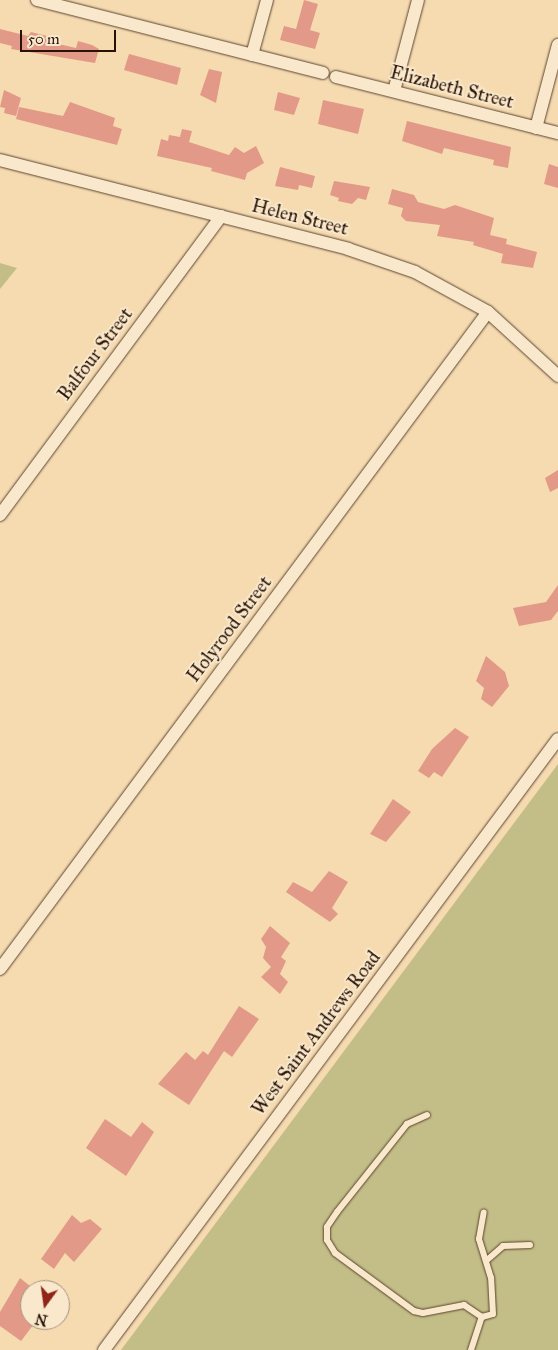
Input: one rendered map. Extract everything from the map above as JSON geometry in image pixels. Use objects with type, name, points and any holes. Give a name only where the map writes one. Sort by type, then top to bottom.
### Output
[{"type":"street","points":[[37,0],[323,73]]},
{"type":"street","points":[[252,55],[267,0]]},
{"type":"street","points":[[394,92],[418,0]]},
{"type":"street","points":[[536,128],[558,45]]},
{"type":"street","name":"Elizabeth Street","points":[[336,77],[558,133]]},
{"type":"street","name":"Helen Street","points":[[0,160],[383,259],[454,290],[488,312],[558,376]]},
{"type":"street","name":"Balfour Street","points":[[0,515],[221,216]]},
{"type":"street","name":"Holyrood Street","points":[[0,969],[488,312]]},
{"type":"street","name":"West Saint Andrews Road","points":[[104,1350],[558,739]]},
{"type":"lane","points":[[427,1115],[408,1124],[337,1212],[327,1227],[327,1240],[335,1253],[414,1311],[423,1313],[464,1306],[482,1318]]},
{"type":"lane","points":[[482,1318],[493,1314],[487,1260],[479,1239],[484,1212]]},
{"type":"lane","points":[[487,1260],[503,1246],[530,1245]]},
{"type":"lane","points":[[471,1350],[482,1318]]},
{"type":"shaded area","points":[[0,263],[17,268],[0,289]]},
{"type":"shaded area","points":[[558,764],[558,1350],[121,1350]]},
{"type":"building","points":[[304,0],[318,4],[310,30],[320,33],[315,49],[280,40],[284,26],[296,29]]},
{"type":"building","points":[[0,29],[28,36],[31,32],[51,37],[50,42],[76,48],[78,41],[99,49],[95,63],[11,49],[12,46],[0,43]]},
{"type":"building","points":[[129,54],[181,68],[177,85],[124,70]]},
{"type":"building","points":[[209,69],[222,72],[216,103],[200,95]]},
{"type":"building","points":[[4,90],[21,98],[16,116],[4,113],[5,108],[0,107]]},
{"type":"building","points":[[278,92],[300,98],[294,115],[274,110]]},
{"type":"building","points":[[323,100],[364,109],[358,134],[318,124]]},
{"type":"building","points":[[70,102],[115,118],[113,126],[122,129],[117,145],[16,119],[19,107],[63,116]]},
{"type":"building","points":[[407,121],[511,147],[508,168],[493,165],[494,160],[444,148],[442,154],[402,141]]},
{"type":"building","points":[[182,129],[192,131],[189,142],[229,155],[235,147],[244,153],[256,146],[264,163],[247,173],[245,180],[211,171],[212,168],[157,156],[161,139],[168,141],[169,135],[180,137]]},
{"type":"building","points":[[549,164],[558,167],[558,188],[544,184]]},
{"type":"building","points":[[280,167],[315,176],[312,188],[299,185],[298,190],[275,186]]},
{"type":"building","points":[[334,181],[370,187],[366,200],[358,198],[352,204],[338,201],[339,198],[330,195]]},
{"type":"building","points":[[392,189],[414,195],[418,202],[444,209],[455,205],[494,218],[490,235],[507,239],[506,244],[537,252],[533,268],[501,263],[503,254],[473,245],[474,242],[437,236],[440,225],[406,221],[401,216],[403,208],[388,204]]},
{"type":"building","points":[[558,470],[558,488],[550,492],[545,478]]},
{"type":"building","points":[[558,585],[558,611],[551,620],[519,626],[513,608],[546,602]]},
{"type":"building","points":[[486,656],[505,672],[509,686],[492,707],[481,699],[484,688],[476,681]]},
{"type":"building","points":[[455,728],[469,737],[442,777],[434,772],[429,778],[418,771],[432,749]]},
{"type":"building","points":[[393,799],[411,812],[386,842],[370,834]]},
{"type":"building","points":[[329,871],[348,882],[332,908],[338,914],[330,922],[286,892],[293,882],[312,892]]},
{"type":"building","points":[[270,926],[290,943],[281,957],[286,961],[280,974],[288,982],[280,994],[261,977],[271,967],[263,958],[266,947],[261,939]]},
{"type":"building","points":[[239,1006],[259,1019],[232,1057],[224,1051],[189,1105],[158,1084],[186,1052],[195,1060],[203,1051],[208,1055]]},
{"type":"building","points":[[105,1119],[131,1137],[142,1122],[154,1132],[126,1176],[86,1148]]},
{"type":"building","points":[[72,1215],[81,1223],[90,1219],[102,1229],[74,1262],[65,1253],[54,1269],[41,1259]]},
{"type":"building","points":[[20,1278],[22,1280],[20,1280],[20,1330],[29,1330],[21,1341],[0,1326],[0,1312]]}]
